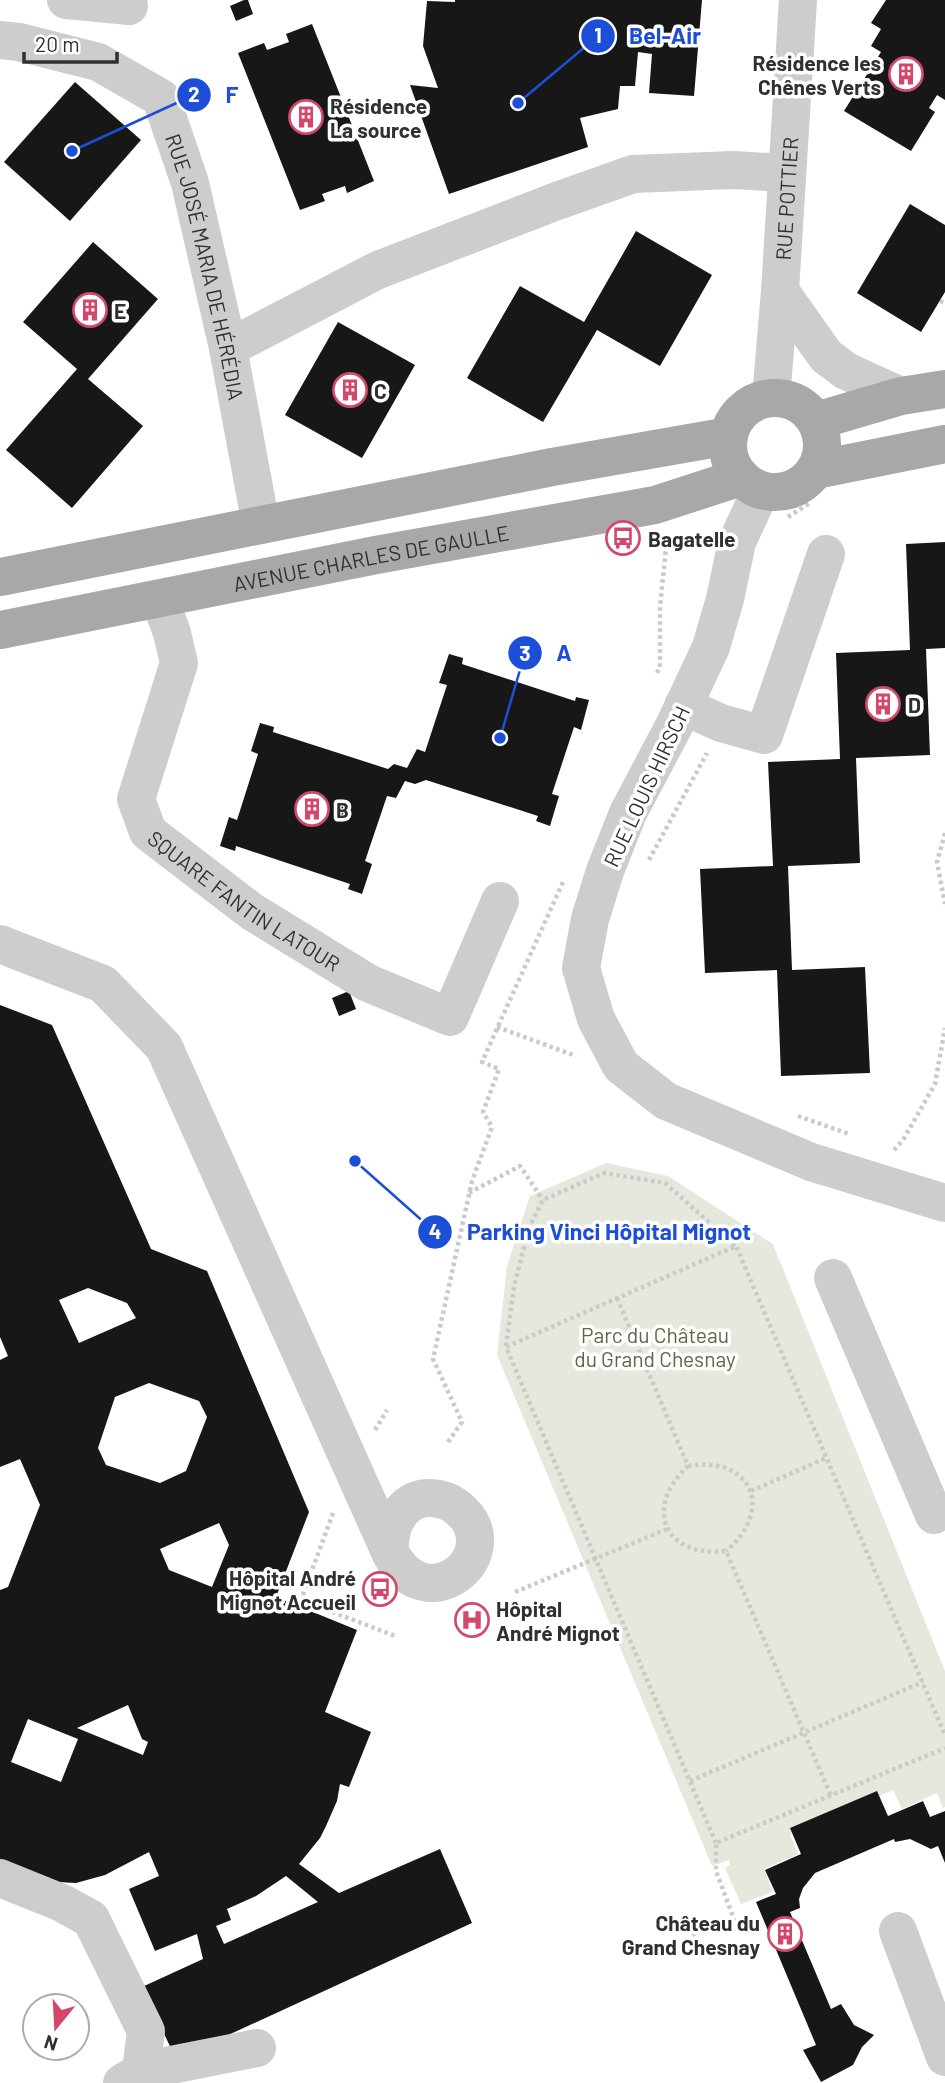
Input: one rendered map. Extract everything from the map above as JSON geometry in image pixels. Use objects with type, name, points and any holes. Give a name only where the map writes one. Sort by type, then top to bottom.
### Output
[{"type":"main road","points":[[816,421],[901,396],[945,388]]},
{"type":"main road","points":[[751,483],[730,458],[729,436],[734,422],[743,410],[756,402],[771,398],[784,398],[797,403],[816,421],[822,446],[815,470]]},
{"type":"main road","points":[[0,577],[552,467],[729,436]]},
{"type":"main road","name":"AVENUE CHARLES DE GAULLE","points":[[0,630],[376,555],[654,505],[751,483],[776,492],[791,489],[805,481],[815,470],[945,444]]},
{"type":"street","points":[[66,0],[129,6]]},
{"type":"street","name":"RUE POTTIER","points":[[771,398],[798,0]]},
{"type":"street","name":"RUE JOSÉ MARIA DE HÉRÉDIA","points":[[0,40],[19,42],[98,62],[162,98],[190,183],[228,348],[261,525]]},
{"type":"street","points":[[228,348],[378,270],[633,174],[733,170],[787,173]]},
{"type":"street","points":[[780,291],[826,356],[846,371],[901,396]]},
{"type":"street","name":"RUE LOUIS HIRSCH","points":[[751,483],[711,647],[628,813],[590,919],[581,968],[596,1019],[621,1066],[666,1101],[811,1162],[945,1203]]},
{"type":"street","points":[[683,706],[721,723],[764,735],[826,554]]},
{"type":"street","name":"SQUARE FANTIN LATOUR","points":[[160,600],[179,663],[136,799],[148,832],[251,911],[368,983],[450,1017],[500,901]]},
{"type":"street","points":[[0,944],[103,984],[164,1047],[390,1552],[397,1565],[407,1576],[420,1581],[434,1583],[449,1580],[461,1572],[470,1560],[474,1548],[474,1534],[470,1521],[462,1510],[451,1502],[438,1498],[424,1499],[411,1503],[400,1511],[389,1536],[390,1552]]},
{"type":"street","points":[[833,1278],[941,1522]]},
{"type":"street","points":[[359,1482],[400,1511]]},
{"type":"street","points":[[0,1878],[62,1903],[91,1919],[146,2031],[131,2077]]},
{"type":"street","points":[[898,1931],[945,2057]]},
{"type":"street","points":[[131,2077],[257,2048]]},
{"type":"path","points":[[646,866],[670,825],[721,723]]},
{"type":"path","points":[[944,834],[937,862],[945,904]]},
{"type":"path","points":[[906,1156],[890,1150],[903,1140],[935,1084],[945,1028]]},
{"type":"path","points":[[448,1442],[462,1422],[433,1359],[469,1193],[492,1127],[483,1112],[499,1069],[482,1062]]},
{"type":"path","points":[[788,1112],[854,1136]]},
{"type":"path","points":[[469,1193],[520,1166],[542,1200]]},
{"type":"path","points":[[692,1935],[734,1919],[716,1871],[716,1843],[506,1347],[514,1286],[530,1225],[542,1200],[604,1173],[664,1183],[736,1246],[945,1735]]},
{"type":"path","points":[[506,1347],[736,1246]]},
{"type":"path","points":[[617,1298],[688,1466]]},
{"type":"path","points":[[387,1410],[359,1482],[339,1496],[302,1600],[395,1636]]},
{"type":"path","points":[[751,1491],[826,1458]]},
{"type":"path","points":[[704,1463],[724,1468],[742,1476],[751,1491],[753,1511],[748,1527],[726,1552],[706,1554],[688,1548],[667,1529],[663,1510],[666,1494],[674,1478],[688,1466],[704,1463]]},
{"type":"path","points":[[515,1592],[667,1529]]},
{"type":"path","points":[[726,1552],[831,1796]]},
{"type":"path","points":[[690,1781],[922,1682]]},
{"type":"path","points":[[716,1843],[945,1748]]},
{"type":"green space","name":"Parc du Château du Grand Chesnay","points":[[606,1163],[668,1176],[773,1244],[945,1671],[945,1807],[943,1808],[937,1793],[902,1809],[893,1790],[790,1834],[798,1854],[764,1869],[773,1892],[741,1904],[725,1868],[730,1865],[729,1860],[712,1866],[497,1355],[507,1266],[530,1196]]},
{"type":"building","points":[[248,0],[253,14],[236,21],[230,6]]},
{"type":"building","points":[[702,0],[694,96],[649,93],[652,54],[638,52],[635,86],[620,86],[618,109],[580,118],[588,147],[449,194],[410,85],[438,88],[423,46],[427,1]]},
{"type":"building","name":"Résidence les Chênes Verts","points":[[886,0],[945,0],[945,100],[937,95],[929,108],[935,112],[911,151],[844,111],[881,52],[871,46],[881,29],[871,23]]},
{"type":"building","name":"Résidence La source","points":[[312,24],[374,181],[347,193],[345,186],[322,194],[325,201],[300,210],[238,53],[264,43],[267,50],[289,42],[286,34]]},
{"type":"building","points":[[75,82],[141,140],[70,221],[4,162]]},
{"type":"building","points":[[910,204],[945,225],[945,292],[921,332],[857,293]]},
{"type":"building","points":[[636,231],[712,275],[660,366],[597,330],[543,422],[467,378],[520,286],[584,322]]},
{"type":"building","points":[[93,242],[158,299],[88,379],[143,426],[72,508],[6,450],[77,369],[23,322]]},
{"type":"building","name":"C","points":[[338,322],[415,365],[362,458],[285,415]]},
{"type":"building","points":[[945,542],[945,648],[926,649],[930,755],[856,758],[860,863],[788,866],[792,970],[865,967],[870,1073],[781,1076],[777,970],[705,973],[700,869],[773,866],[768,762],[840,759],[836,653],[910,650],[906,544]]},
{"type":"building","points":[[449,654],[463,658],[462,664],[575,701],[576,697],[589,700],[581,730],[574,727],[552,794],[559,796],[550,826],[536,821],[538,816],[426,780],[415,784],[405,781],[396,798],[387,796],[365,861],[372,864],[362,894],[348,889],[350,884],[236,846],[235,851],[220,846],[229,817],[237,820],[258,754],[251,751],[260,723],[274,727],[273,732],[388,769],[394,764],[407,768],[417,749],[425,752],[447,685],[439,683]]},
{"type":"building","points":[[349,991],[356,1009],[339,1016],[332,998]]},
{"type":"building","points":[[0,1005],[52,1025],[151,1249],[207,1271],[309,1512],[276,1597],[357,1630],[325,1712],[371,1732],[349,1787],[340,1784],[337,1801],[320,1838],[299,1864],[339,1893],[440,1849],[472,1923],[176,2059],[142,1987],[203,1959],[197,1934],[155,1951],[129,1889],[159,1876],[149,1852],[105,1875],[76,1883],[58,1882],[0,1863],[0,1590],[8,1587],[40,1505],[20,1459],[0,1467],[0,1360],[8,1356],[0,1337]],"holes":[[[88,1288],[127,1303],[136,1318],[79,1343],[59,1300]],[[149,1383],[199,1401],[207,1417],[186,1471],[160,1483],[106,1465],[98,1448],[115,1397]],[[219,1523],[229,1545],[212,1587],[169,1570],[160,1549]],[[128,1705],[142,1739],[148,1742],[143,1755],[77,1728]],[[28,1719],[78,1739],[61,1782],[11,1762]],[[286,1876],[318,1902],[224,1944],[216,1926],[231,1920],[227,1909],[256,1896]]]},
{"type":"building","name":"Château du Grand Chesnay","points":[[877,1791],[888,1816],[923,1801],[930,1817],[945,1811],[945,1863],[938,1846],[931,1849],[910,1839],[895,1842],[894,1839],[815,1873],[803,1888],[799,1899],[800,1908],[790,1912],[831,2009],[841,2004],[854,2025],[874,2035],[862,2047],[853,2065],[821,2082],[803,2050],[816,2045],[756,1902],[776,1894],[765,1870],[801,1854],[790,1828]]},
{"type":"place","name":"Résidence les Chênes Verts","points":[[906,74]]},
{"type":"place","name":"Bel-Air","points":[[518,103]]},
{"type":"place","name":"Résidence La source","points":[[306,117]]},
{"type":"place","name":"F","points":[[72,151]]},
{"type":"place","name":"E","points":[[90,310]]},
{"type":"place","name":"C","points":[[350,390]]},
{"type":"place","name":"Bagatelle","points":[[623,538]]},
{"type":"place","name":"D","points":[[883,704]]},
{"type":"place","name":"A","points":[[500,738]]},
{"type":"place","name":"B","points":[[312,809]]},
{"type":"place","name":"Parking Vinci Hôpital Mignot","points":[[355,1161]]},
{"type":"place","name":"Hôpital André Mignot Accueil","points":[[380,1589]]},
{"type":"place","name":"Hôpital André Mignot","points":[[472,1620]]},
{"type":"place","name":"Château du Grand Chesnay","points":[[785,1934]]}]
